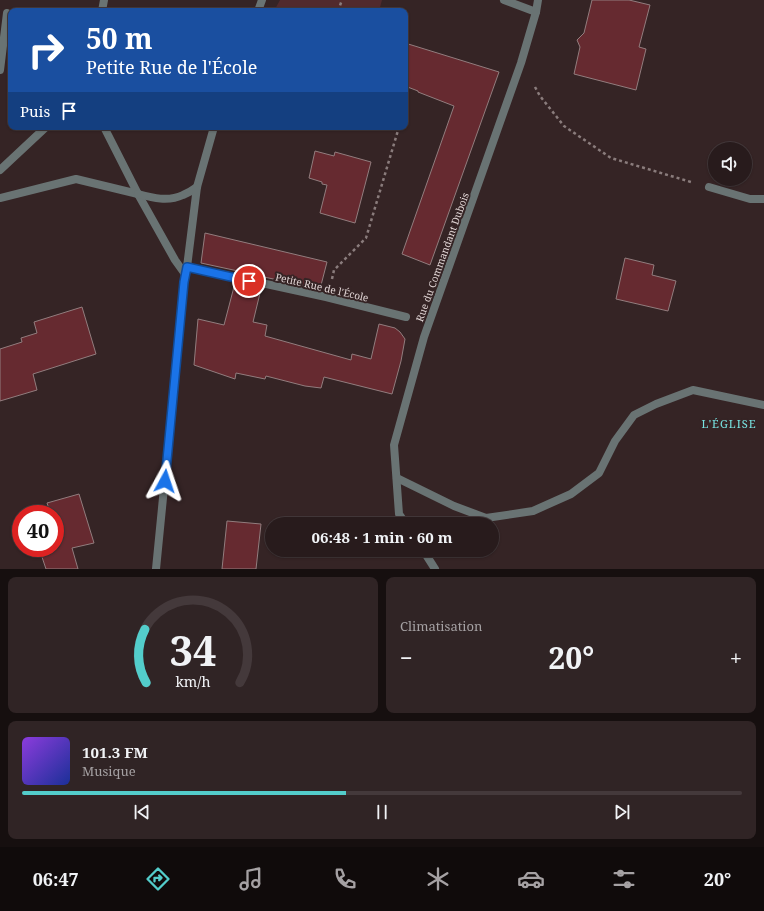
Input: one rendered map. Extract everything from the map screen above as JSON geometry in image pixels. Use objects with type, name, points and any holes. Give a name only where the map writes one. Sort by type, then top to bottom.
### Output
[{"type":"street","points":[[504,0],[536,12]]},
{"type":"street","name":"Rue du Commandant Dubois","points":[[401,517],[399,514],[394,445],[424,337],[521,63],[538,0]]},
{"type":"street","points":[[0,70],[7,13]]},
{"type":"street","points":[[0,170],[43,130]]},
{"type":"street","points":[[106,130],[138,194],[175,260],[186,271]]},
{"type":"street","points":[[156,569],[186,271],[197,187],[213,130]]},
{"type":"street","points":[[0,198],[76,179],[157,198],[172,199],[184,195],[197,187]]},
{"type":"street","points":[[709,187],[750,199],[764,199]]},
{"type":"street","name":"Petite Rue de l'École","points":[[186,271],[326,297],[406,318]]},
{"type":"street","points":[[397,478],[454,506],[486,518],[533,511],[571,494],[599,473],[615,441],[634,415],[656,404],[693,390],[764,405]]},
{"type":"street","points":[[427,557],[435,569]]},
{"type":"path","points":[[521,63],[540,96],[564,126],[612,158],[709,187]]},
{"type":"path","points":[[326,297],[334,270],[366,238],[398,130]]},
{"type":"shaded area","points":[[280,0],[382,0],[380,8],[276,8]]},
{"type":"building","points":[[592,0],[629,0],[650,5],[639,47],[646,49],[636,90],[574,74],[580,47],[577,40],[584,33]]},
{"type":"building","points":[[408,44],[499,72],[430,265],[402,254],[454,106],[408,87]]},
{"type":"building","points":[[315,151],[334,156],[335,152],[371,162],[355,223],[320,213],[327,185],[309,178]]},
{"type":"building","points":[[205,233],[327,262],[320,289],[264,278],[201,263]]},
{"type":"building","points":[[625,258],[654,265],[652,275],[676,281],[668,311],[616,299]]},
{"type":"building","points":[[235,283],[261,289],[253,322],[267,325],[265,336],[351,360],[352,354],[371,359],[379,324],[395,328],[405,339],[392,394],[324,377],[321,388],[305,386],[266,376],[265,379],[236,373],[235,379],[194,365],[198,319],[224,325]]},
{"type":"building","points":[[82,307],[96,354],[33,374],[37,390],[0,401],[0,349],[22,342],[21,338],[37,333],[34,322]]},
{"type":"building","points":[[79,494],[94,543],[72,548],[78,569],[46,569],[42,557],[64,557],[64,505],[48,505],[47,503]]},
{"type":"building","points":[[227,521],[261,524],[256,569],[222,569]]},
{"type":"district","name":"L'ÉGLISE","points":[[729,424]]},
{"type":"route","points":[[165,481],[184,282],[187,267],[249,281]]}]
